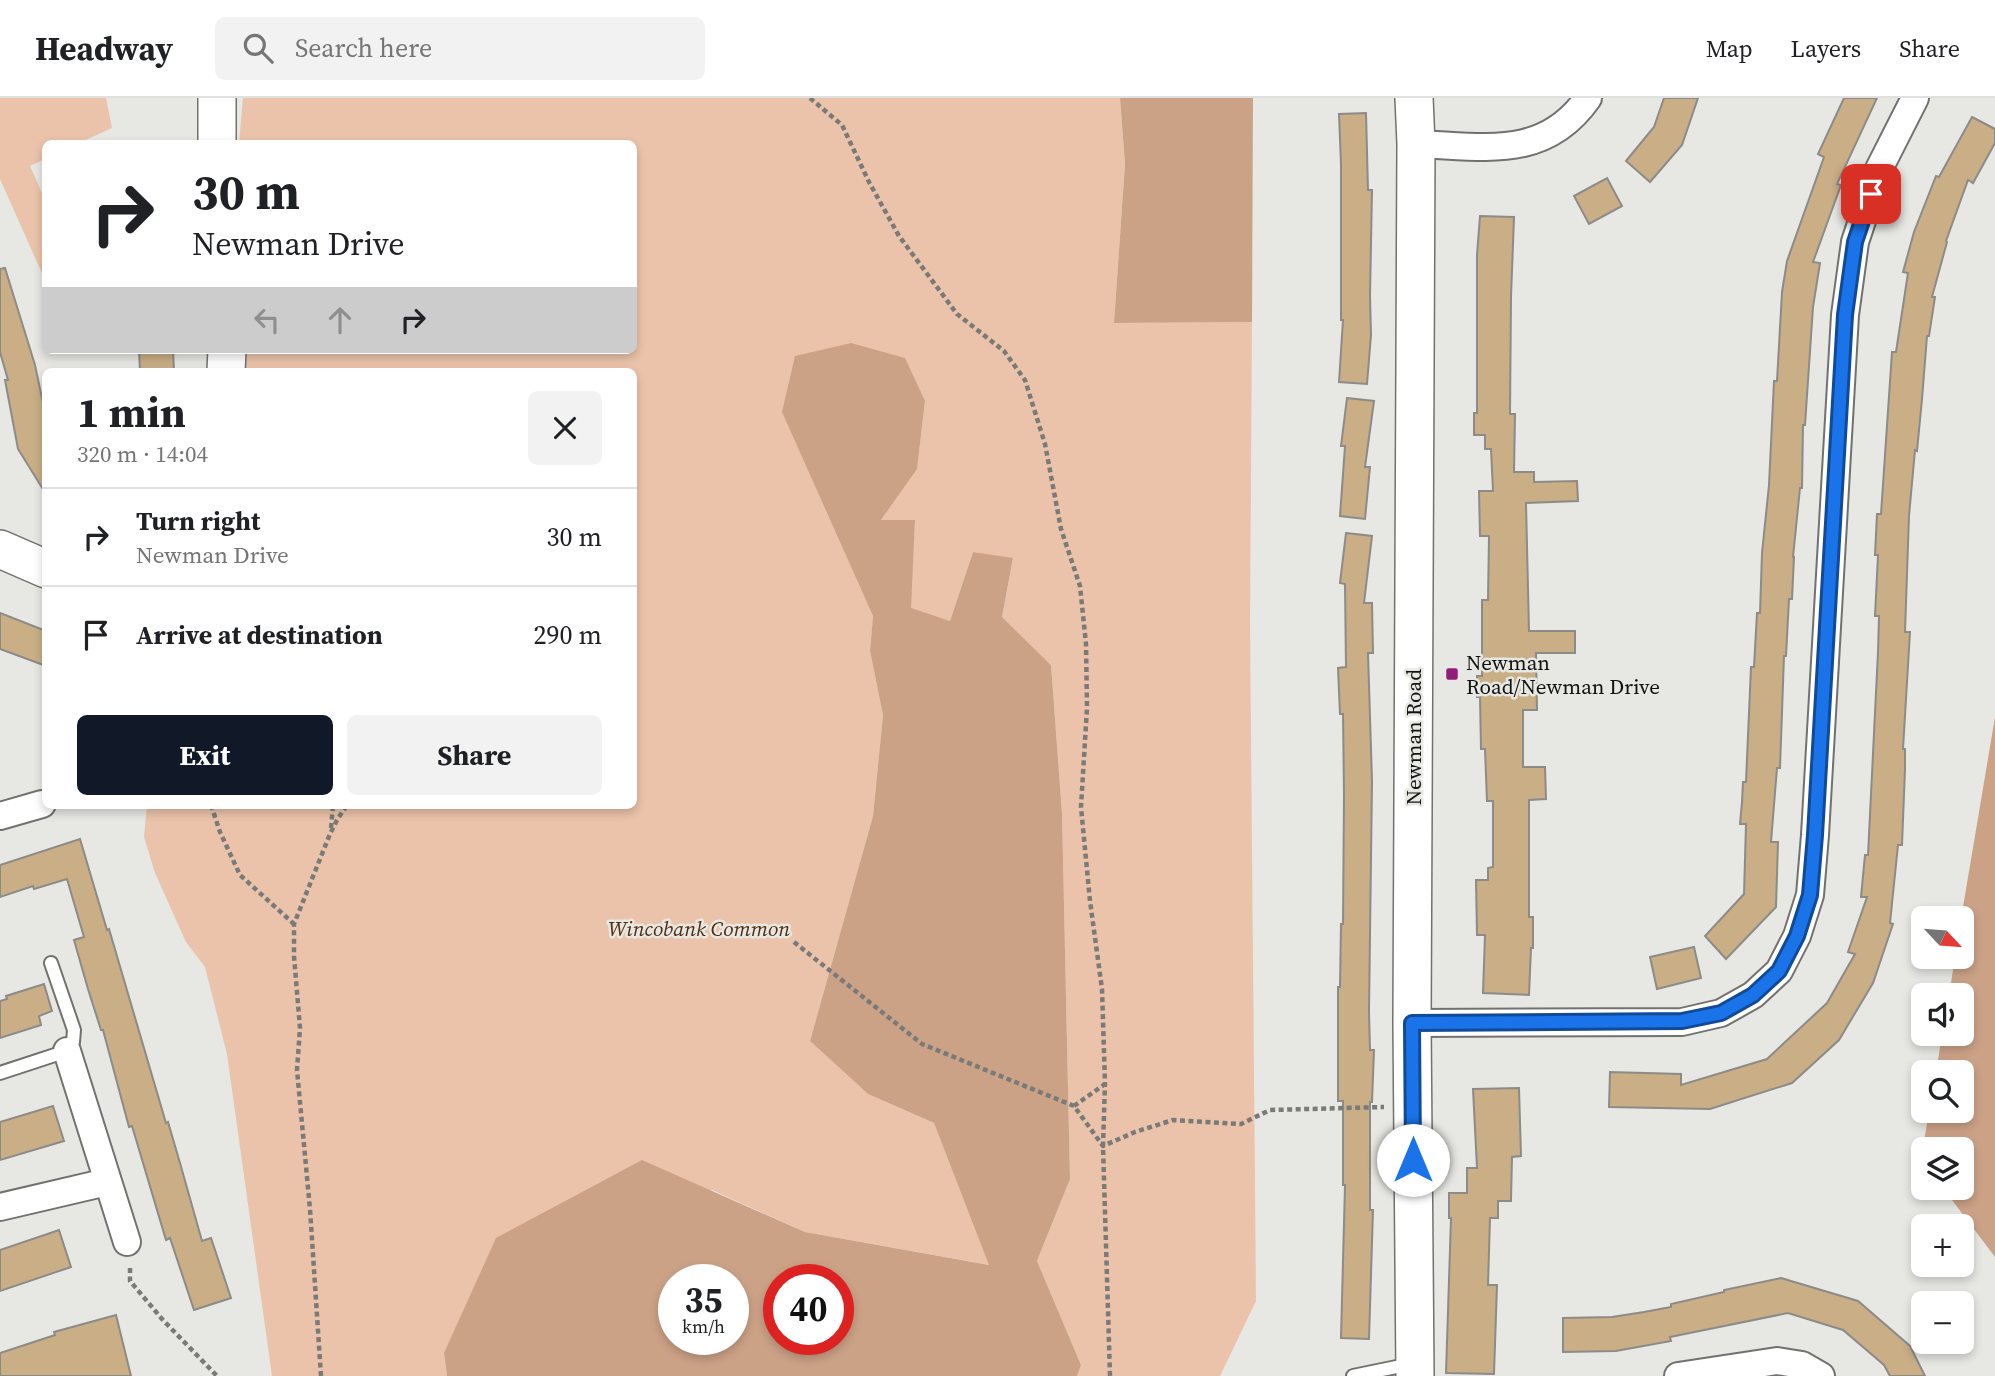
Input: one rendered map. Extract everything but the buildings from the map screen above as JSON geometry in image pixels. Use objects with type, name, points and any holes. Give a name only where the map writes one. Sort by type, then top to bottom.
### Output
[{"type":"street","points":[[217,98],[217,140]]},
{"type":"street","name":"Newman Road","points":[[1414,98],[1414,1369]]},
{"type":"street","points":[[1416,144],[1515,146],[1540,139],[1564,126],[1588,98]]},
{"type":"street","points":[[1412,1023],[1682,1021],[1721,1013],[1753,995],[1779,971],[1797,936],[1810,895],[1845,315],[1855,242],[1879,169],[1915,98]]},
{"type":"street","points":[[0,550],[42,567]]},
{"type":"street","points":[[0,816],[42,804]]},
{"type":"street","points":[[67,1051],[127,1242]]},
{"type":"street","points":[[0,1207],[107,1182]]},
{"type":"street","points":[[1678,1376],[1777,1361],[1802,1365],[1821,1376]]},
{"type":"lane","points":[[0,1073],[67,1051],[73,1042],[74,1030],[51,963]]},
{"type":"lane","points":[[1353,1376],[1414,1369]]},
{"type":"path","points":[[810,98],[842,125],[899,236],[957,314],[1004,351],[1025,380],[1045,444],[1061,529],[1080,586],[1086,644],[1087,708],[1081,807],[1102,989],[1105,1083],[1103,1146],[1110,1376]]},
{"type":"path","points":[[212,809],[240,875],[295,924]]},
{"type":"path","points":[[330,834],[333,809]]},
{"type":"path","points":[[321,1376],[297,1070],[300,1028],[294,956],[295,924],[313,873],[337,820],[345,809]]},
{"type":"path","points":[[794,942],[922,1044],[1074,1106],[1103,1146]]},
{"type":"path","points":[[1074,1106],[1105,1083]]},
{"type":"path","points":[[1103,1146],[1173,1120],[1241,1124],[1270,1110],[1413,1106]]},
{"type":"path","points":[[127,1242],[130,1281],[217,1376]]},
{"type":"green space","points":[[0,98],[106,98],[112,128],[86,140],[42,140],[42,160],[30,166],[42,193],[42,273],[0,179]]},
{"type":"green space","name":"Wincobank Common","points":[[243,98],[1120,98],[1125,164],[1114,323],[1252,322],[1250,623],[1256,1301],[1220,1376],[1077,1376],[1081,1365],[1037,1261],[1070,1179],[1062,813],[1051,665],[1002,617],[1013,559],[973,552],[950,621],[910,609],[915,520],[881,520],[917,468],[925,401],[783,412],[873,616],[870,651],[883,715],[873,816],[810,1041],[868,1094],[934,1123],[990,1265],[805,1232],[712,1190],[444,1353],[447,1376],[272,1376],[227,1054],[205,967],[186,942],[155,873],[144,837],[147,809],[637,809],[637,368],[238,368],[238,354],[637,354],[637,140],[239,140]]},
{"type":"shaded area","points":[[1120,98],[1253,98],[1252,322],[1114,323],[1125,164]]},
{"type":"shaded area","points":[[851,343],[905,358],[925,401],[917,469],[881,520],[915,520],[911,608],[950,621],[973,552],[1013,558],[1002,617],[1051,665],[1062,813],[1070,1179],[1037,1261],[1081,1365],[1077,1376],[447,1376],[444,1353],[496,1238],[642,1160],[805,1232],[989,1265],[934,1123],[868,1094],[810,1041],[873,816],[883,715],[870,651],[873,616],[782,412],[795,356]]},
{"type":"shaded area","points":[[1995,717],[1995,1257],[1974,1229],[1974,1214],[1963,1214],[1952,1200],[1974,1200],[1974,1137],[1925,1137],[1927,1123],[1974,1123],[1974,1060],[1938,1060],[1940,1046],[1974,1046],[1974,983],[1951,983],[1953,970],[1974,970],[1974,906],[1963,906]]},
{"type":"place","name":"Newman Road/Newman Drive","points":[[1452,674]]},
{"type":"route","points":[[1413,1160],[1412,1023],[1682,1021],[1721,1013],[1753,995],[1779,971],[1797,936],[1810,895],[1815,835],[1845,315],[1855,242],[1871,194]]}]
